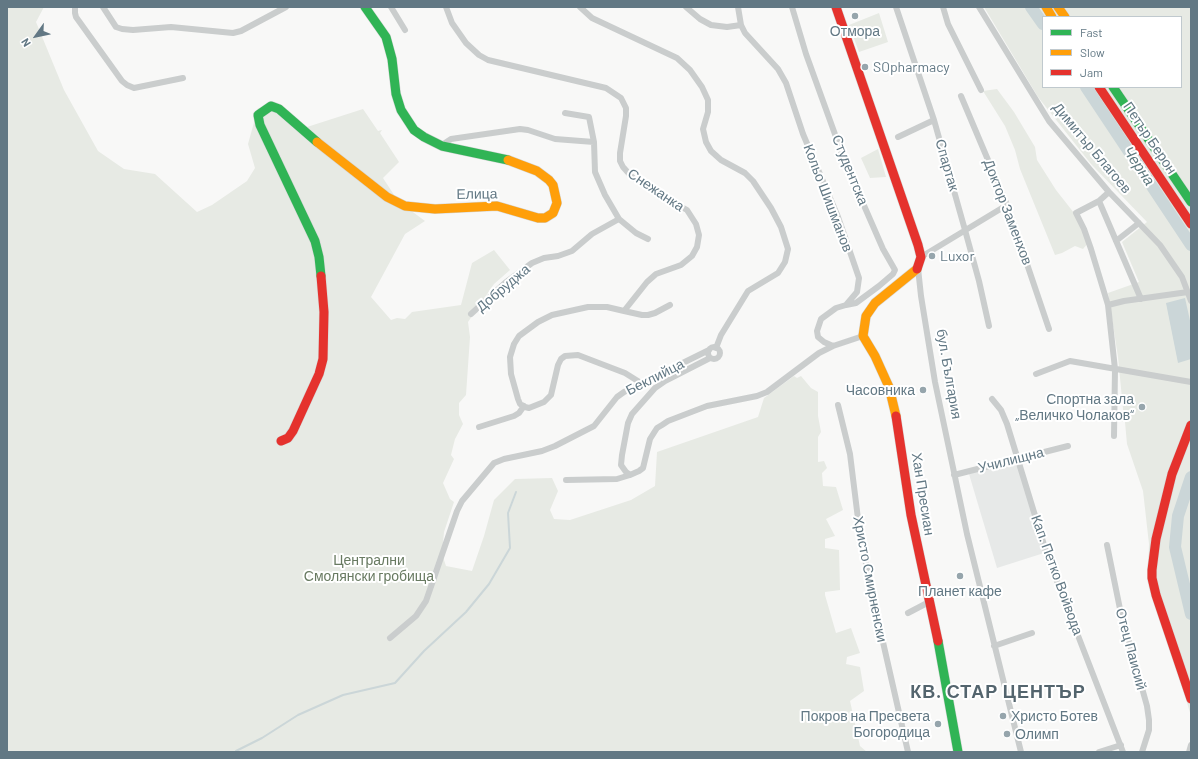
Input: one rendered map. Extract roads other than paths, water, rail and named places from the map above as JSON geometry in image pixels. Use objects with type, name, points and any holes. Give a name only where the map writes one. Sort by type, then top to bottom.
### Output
[{"type":"street","points":[[75,7],[76,17],[122,81],[127,85],[134,88],[183,78]]},
{"type":"street","points":[[103,7],[116,27],[122,29],[133,30],[171,27],[234,33],[241,31],[286,7]]},
{"type":"street","name":"Елица","points":[[281,441],[288,438],[292,431],[319,374],[323,359],[324,312],[319,257],[315,241],[260,125],[258,115],[262,110],[271,106],[279,109],[329,153],[387,197],[405,206],[435,209],[497,206],[538,218],[545,218],[553,213],[557,203],[555,190],[549,180],[537,171],[510,160],[442,146],[414,130],[401,110],[396,94],[392,59],[386,37],[365,7]]},
{"type":"street","points":[[392,7],[405,30]]},
{"type":"street","name":"Снежанка","points":[[446,7],[452,23],[466,43],[478,55],[488,60],[606,88],[621,98],[626,108],[620,153],[620,161],[623,167],[632,177],[653,191],[687,210],[696,224],[699,235],[697,247],[692,256],[681,265],[656,274],[647,282],[624,311]]},
{"type":"street","points":[[580,7],[592,18],[677,58],[690,70],[702,87],[708,100],[708,112],[703,129],[706,142],[711,151],[721,160],[745,173],[753,181],[771,208],[781,227],[788,249],[785,262],[778,272],[748,292],[721,335],[716,348]]},
{"type":"street","points":[[686,7],[700,19],[711,25],[727,27],[741,25]]},
{"type":"street","name":"Кольо Шишманов","points":[[738,7],[741,25],[745,33],[778,69],[786,83],[803,134],[838,217],[859,278],[857,292],[846,306]]},
{"type":"street","name":"Студентска","points":[[792,7],[806,54],[845,162],[883,249],[895,270],[893,274],[880,286],[856,303],[846,306]]},
{"type":"street","points":[[836,7],[921,257],[1007,205]]},
{"type":"street","points":[[840,18],[842,7]]},
{"type":"street","name":"Спартак","points":[[896,7],[934,120],[979,281],[989,326]]},
{"type":"street","points":[[943,7],[948,24],[981,90]]},
{"type":"street","name":"Димитър Благоев","points":[[979,7],[1049,121],[1109,192],[1160,245],[1182,277],[1191,301]]},
{"type":"street","points":[[1046,7],[1051,16]]},
{"type":"street","points":[[1058,7],[1064,16]]},
{"type":"street","name":"Петър Берон","points":[[1100,88],[1191,224]]},
{"type":"street","name":"Петър Берон","points":[[1114,88],[1191,202]]},
{"type":"street","name":"Доктор Заменхов","points":[[961,96],[1007,205],[1049,329]]},
{"type":"street","points":[[565,113],[589,117],[594,142],[595,172],[605,195],[619,219],[636,233],[648,239]]},
{"type":"street","points":[[898,137],[934,120]]},
{"type":"street","points":[[442,146],[445,142],[451,139],[520,129],[528,130],[555,139],[594,142]]},
{"type":"street","points":[[1109,192],[1099,201],[1076,213],[1084,229],[1108,305],[1115,369],[1114,436]]},
{"type":"street","points":[[1099,201],[1141,299]]},
{"type":"street","name":"Добруджа","points":[[471,314],[505,283],[532,263],[544,258],[558,256],[572,251],[592,234],[619,219]]},
{"type":"street","points":[[1116,241],[1139,223]]},
{"type":"street","name":"бул. България","points":[[921,257],[918,268],[934,382],[967,534],[1021,752]]},
{"type":"street","points":[[566,480],[617,478],[639,471],[643,468],[650,439],[657,428],[662,424],[707,406],[757,396],[767,392],[820,353],[863,334],[866,316],[875,303],[918,268]]},
{"type":"street","points":[[1108,305],[1188,292]]},
{"type":"street","points":[[641,383],[625,373],[578,355],[565,356],[561,359],[558,365],[551,395],[544,402],[529,408],[520,404],[518,399],[511,374],[510,357],[514,344],[519,336],[538,322],[552,315],[588,308],[607,307],[648,315],[670,305]]},
{"type":"street","points":[[833,346],[818,337],[817,331],[822,319],[836,308],[846,306]]},
{"type":"street","name":"Хан Пресиан","points":[[863,334],[875,356],[889,388],[894,409],[903,456],[911,515],[941,656],[958,752]]},
{"type":"street","points":[[710,358],[708,355],[709,350],[713,347],[716,348]]},
{"type":"street","points":[[630,475],[621,465],[628,423],[632,414],[655,388],[665,381],[710,358],[715,359],[719,356],[720,352],[716,348]]},
{"type":"street","name":"Беклийца","points":[[390,638],[416,616],[426,601],[457,511],[462,501],[494,463],[504,459],[542,451],[594,426],[617,397],[624,392],[709,350]]},
{"type":"street","points":[[1036,374],[1070,361],[1191,382]]},
{"type":"street","name":"Кап. Петко Войвода","points":[[992,399],[1001,410],[1007,424],[1048,558],[1123,752]]},
{"type":"street","name":"Христо Смирненски","points":[[838,405],[850,454],[859,527],[870,585],[908,752]]},
{"type":"street","points":[[479,427],[514,416],[519,413],[524,406]]},
{"type":"street","points":[[1191,425],[1172,474],[1156,539],[1152,570],[1156,595],[1191,699]]},
{"type":"street","name":"Училищна","points":[[954,475],[1068,446]]},
{"type":"street","name":"Отец Паисий","points":[[1107,545],[1120,609],[1147,706],[1149,730],[1142,752]]},
{"type":"street","points":[[908,613],[929,602]]},
{"type":"street","points":[[994,646],[1032,633]]},
{"type":"street","points":[[1099,752],[1121,744]]},
{"type":"street","points":[[1189,752],[1191,745]]},
{"type":"waterway","name":"Черна","points":[[1031,7],[1042,23]]},
{"type":"waterway","name":"Черна","points":[[1087,88],[1191,245]]},
{"type":"waterway","name":"Черна","points":[[1191,477],[1178,516],[1175,547],[1191,614]]},
{"type":"waterway","points":[[236,751],[262,738],[298,715],[343,695],[395,683],[424,651],[466,612],[489,584],[510,548],[508,513],[516,492]]},
{"type":"place","name":"Отмора","points":[[855,16]]},
{"type":"place","name":"SOpharmacy","points":[[865,67]]},
{"type":"place","name":"Luxor","points":[[932,256]]},
{"type":"place","name":"Часовника","points":[[923,390]]},
{"type":"place","name":"Спортна зала „Величко Чолаков“","points":[[1142,407]]},
{"type":"place","name":"Планет кафе","points":[[960,576]]},
{"type":"place","name":"Христо Ботев","points":[[1003,716]]},
{"type":"place","name":"Покров на Пресвета Богородица","points":[[938,724]]},
{"type":"place","name":"Олимп","points":[[1007,734]]},
{"type":"district","name":"КВ. СТАР ЦЕНТЪР","points":[[998,692]]},
{"type":"park label","name":"Централни Смолянски гробища","points":[[369,568]]}]
